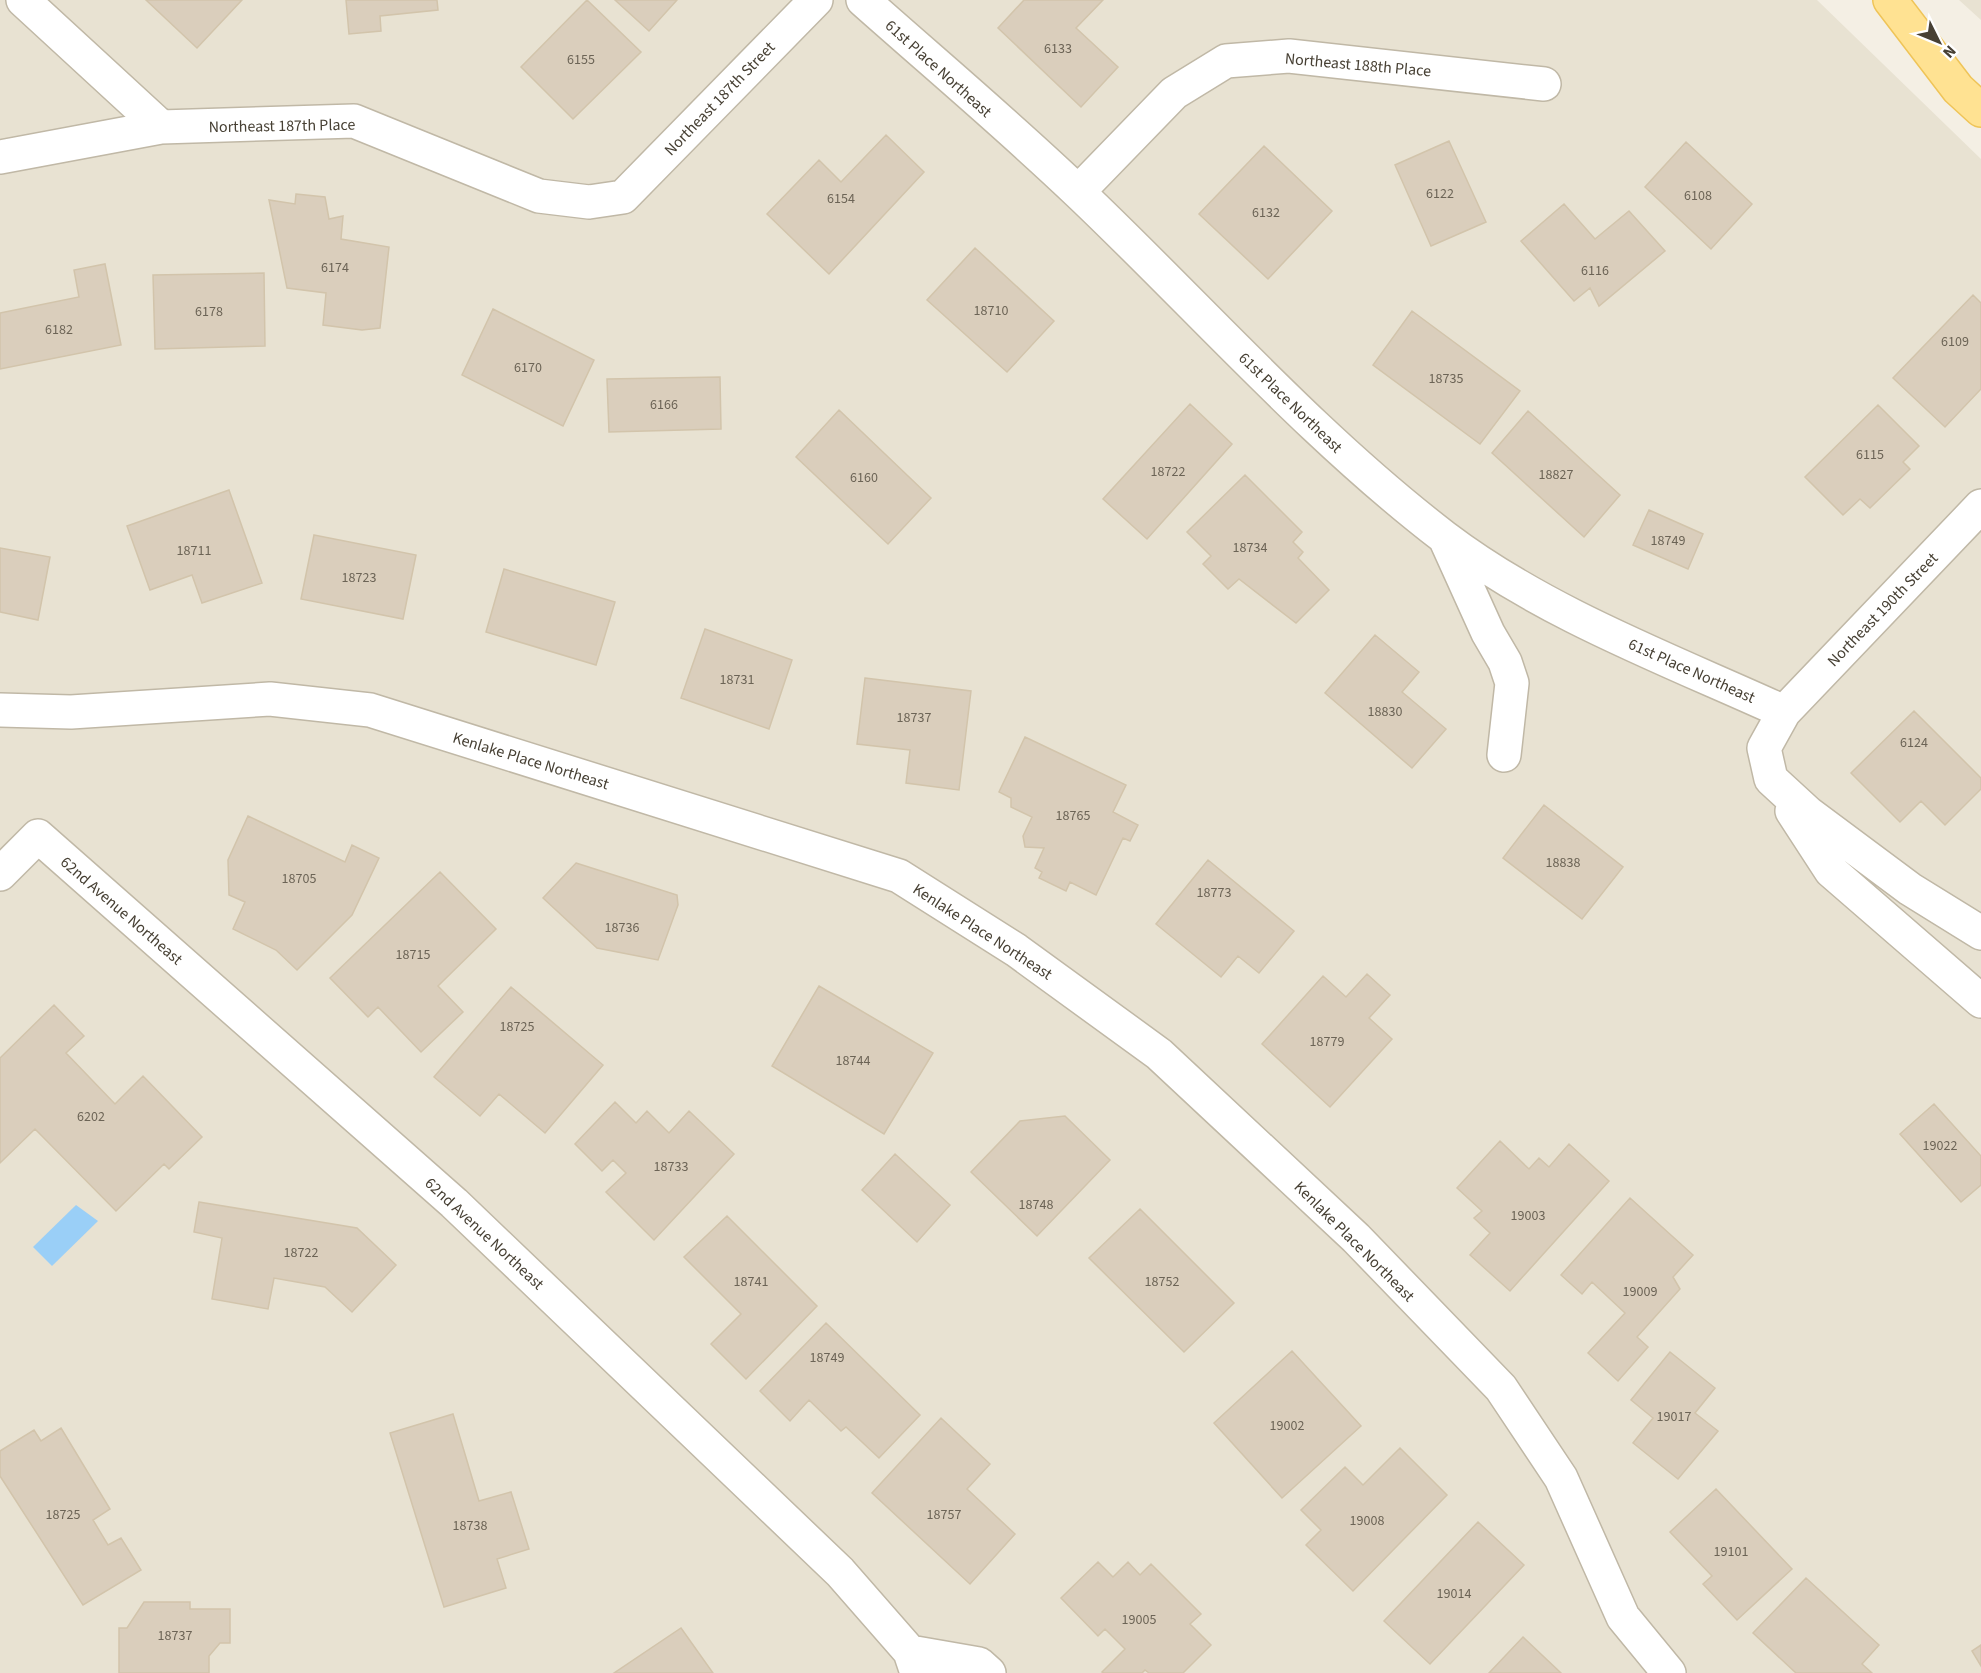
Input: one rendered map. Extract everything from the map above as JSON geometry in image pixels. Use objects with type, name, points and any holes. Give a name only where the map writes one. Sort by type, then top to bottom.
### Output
[{"type":"main road","points":[[1890,0],[1958,89],[1981,110]]},
{"type":"street","points":[[23,0],[161,127]]},
{"type":"street","name":"Northeast 187th Street","points":[[623,197],[816,0]]},
{"type":"street","name":"61st Place Northeast","points":[[863,0],[1078,192],[1314,426],[1445,538],[1511,582],[1565,613],[1784,712]]},
{"type":"street","name":"Northeast 188th Place","points":[[1078,192],[1174,93],[1226,61],[1289,56],[1544,84]]},
{"type":"street","name":"Northeast 187th Place","points":[[0,157],[161,127],[354,121],[539,196],[589,202],[623,197]]},
{"type":"street","name":"Northeast 190th Street","points":[[1771,779],[1764,748],[1784,712],[1981,506]]},
{"type":"street","points":[[1445,538],[1488,633],[1505,662],[1512,683],[1504,754]]},
{"type":"street","name":"Kenlake Place Northeast","points":[[0,710],[71,712],[270,699],[370,710],[899,876],[1016,950],[1159,1054],[1356,1238],[1501,1388],[1562,1478],[1623,1617],[1669,1673]]},
{"type":"street","points":[[1771,779],[1808,813],[1910,889],[1981,933]]},
{"type":"street","points":[[1771,779],[1831,871],[1981,1001]]},
{"type":"street","name":"62nd Avenue Northeast","points":[[0,874],[38,836],[454,1203],[840,1572],[907,1666],[979,1664],[989,1673]]},
{"type":"shaded area","points":[[0,0],[1817,0],[1981,159],[1981,1673],[0,1673]]},
{"type":"shaded area","points":[[1959,0],[1981,0],[1981,20]]},
{"type":"water","points":[[76,1205],[98,1221],[52,1266],[33,1247]]},
{"type":"building","points":[[146,0],[242,0],[197,48]]},
{"type":"building","points":[[346,0],[437,0],[438,10],[380,16],[381,31],[349,34]]},
{"type":"building","points":[[587,0],[641,52],[573,119],[521,67]]},
{"type":"building","points":[[615,0],[677,0],[649,31]]},
{"type":"building","points":[[1024,0],[1103,0],[1076,28],[1118,67],[1081,107],[998,28]]},
{"type":"building","points":[[886,135],[924,172],[829,274],[767,214],[819,160],[841,182]]},
{"type":"building","points":[[1449,141],[1486,222],[1431,246],[1395,165]]},
{"type":"building","points":[[1686,142],[1752,204],[1711,249],[1645,187]]},
{"type":"building","points":[[1264,146],[1332,211],[1268,279],[1199,214]]},
{"type":"building","points":[[296,194],[325,197],[329,219],[343,216],[341,239],[389,247],[380,328],[362,330],[323,325],[326,293],[287,288],[269,200],[295,204]]},
{"type":"building","points":[[1564,204],[1595,239],[1629,211],[1665,251],[1599,306],[1590,288],[1574,301],[1521,241]]},
{"type":"building","points":[[975,248],[1054,321],[1007,372],[927,300]]},
{"type":"building","points":[[105,264],[121,345],[0,369],[0,313],[79,297],[74,270]]},
{"type":"building","points":[[264,273],[265,346],[155,349],[153,275]]},
{"type":"building","points":[[1973,295],[1981,303],[1981,389],[1945,427],[1893,378]]},
{"type":"building","points":[[493,309],[594,360],[563,426],[462,375]]},
{"type":"building","points":[[1412,311],[1520,391],[1480,444],[1373,365]]},
{"type":"building","points":[[720,377],[721,429],[609,432],[607,379]]},
{"type":"building","points":[[1190,404],[1232,444],[1147,539],[1103,499]]},
{"type":"building","points":[[1878,405],[1919,446],[1903,462],[1910,469],[1870,508],[1860,499],[1843,515],[1805,477]]},
{"type":"building","points":[[839,410],[931,498],[888,544],[796,457]]},
{"type":"building","points":[[1528,411],[1620,495],[1584,537],[1492,453]]},
{"type":"building","points":[[1245,475],[1302,532],[1293,542],[1303,552],[1298,558],[1329,590],[1296,623],[1239,579],[1228,589],[1203,564],[1211,556],[1187,532]]},
{"type":"building","points":[[229,490],[262,583],[202,603],[192,575],[150,590],[127,526]]},
{"type":"building","points":[[1649,510],[1703,534],[1688,569],[1633,545]]},
{"type":"building","points":[[314,535],[416,555],[403,619],[301,599]]},
{"type":"building","points":[[0,548],[50,557],[38,620],[0,612]]},
{"type":"building","points":[[504,569],[615,602],[596,665],[486,632]]},
{"type":"building","points":[[705,629],[792,660],[769,729],[681,698]]},
{"type":"building","points":[[1375,635],[1419,672],[1402,692],[1446,729],[1412,768],[1325,693]]},
{"type":"building","points":[[865,678],[971,691],[959,790],[906,783],[910,750],[857,744]]},
{"type":"building","points":[[1914,711],[1981,778],[1981,789],[1945,825],[1921,801],[1900,822],[1851,773]]},
{"type":"building","points":[[1025,737],[1126,785],[1113,812],[1138,825],[1130,841],[1123,838],[1096,895],[1070,882],[1066,891],[1039,878],[1042,872],[1035,868],[1044,848],[1025,847],[1023,836],[1032,817],[1011,807],[1011,798],[999,792]]},
{"type":"building","points":[[1544,805],[1623,867],[1582,919],[1503,858]]},
{"type":"building","points":[[248,816],[345,862],[352,845],[379,858],[352,915],[297,970],[276,950],[233,929],[245,902],[229,895],[228,860]]},
{"type":"building","points":[[1208,860],[1294,931],[1259,973],[1238,956],[1221,977],[1156,924]]},
{"type":"building","points":[[576,863],[677,895],[678,905],[658,960],[597,948],[543,898]]},
{"type":"building","points":[[440,872],[496,929],[438,986],[463,1012],[421,1052],[378,1007],[368,1017],[330,978]]},
{"type":"building","points":[[1367,974],[1390,995],[1369,1018],[1392,1039],[1330,1107],[1262,1044],[1323,976],[1346,997]]},
{"type":"building","points":[[819,986],[933,1053],[884,1134],[772,1066]]},
{"type":"building","points":[[511,987],[603,1065],[545,1133],[499,1094],[480,1116],[434,1077]]},
{"type":"building","points":[[54,1005],[84,1036],[66,1053],[115,1104],[143,1076],[202,1137],[169,1169],[164,1164],[116,1211],[35,1129],[0,1163],[0,1058]]},
{"type":"building","points":[[615,1102],[636,1123],[647,1111],[669,1133],[689,1111],[734,1154],[654,1240],[606,1192],[626,1173],[613,1160],[602,1171],[575,1144]]},
{"type":"building","points":[[1934,1104],[1981,1156],[1981,1185],[1961,1202],[1900,1134]]},
{"type":"building","points":[[1065,1116],[1110,1160],[1037,1236],[971,1172],[1020,1121]]},
{"type":"building","points":[[1500,1141],[1529,1169],[1539,1158],[1549,1167],[1569,1144],[1609,1181],[1510,1291],[1470,1255],[1490,1233],[1474,1218],[1482,1211],[1457,1188]]},
{"type":"building","points":[[895,1154],[950,1205],[917,1242],[862,1190]]},
{"type":"building","points":[[1630,1198],[1693,1255],[1673,1277],[1680,1289],[1637,1337],[1648,1347],[1618,1381],[1588,1353],[1625,1313],[1592,1282],[1582,1294],[1561,1275]]},
{"type":"building","points":[[199,1202],[357,1228],[396,1265],[352,1312],[325,1287],[274,1278],[268,1309],[212,1299],[222,1238],[194,1232]]},
{"type":"building","points":[[1140,1209],[1234,1303],[1184,1352],[1089,1258]]},
{"type":"building","points":[[727,1216],[817,1306],[746,1379],[711,1344],[741,1314],[684,1257]]},
{"type":"building","points":[[826,1323],[920,1415],[879,1458],[846,1427],[841,1431],[809,1400],[790,1421],[760,1391]]},
{"type":"building","points":[[1292,1351],[1361,1426],[1282,1498],[1214,1423]]},
{"type":"building","points":[[1670,1352],[1715,1388],[1695,1413],[1718,1431],[1678,1479],[1633,1443],[1653,1418],[1631,1400]]},
{"type":"building","points":[[453,1414],[479,1501],[511,1492],[529,1549],[497,1559],[506,1588],[444,1607],[390,1433]]},
{"type":"building","points":[[941,1418],[990,1464],[967,1489],[1015,1534],[970,1584],[872,1493]]},
{"type":"building","points":[[61,1428],[110,1509],[93,1520],[108,1545],[121,1538],[141,1570],[83,1605],[0,1476],[0,1451],[34,1430],[41,1441]]},
{"type":"building","points":[[1400,1448],[1447,1495],[1353,1591],[1306,1545],[1321,1530],[1301,1510],[1345,1467],[1363,1485]]},
{"type":"building","points":[[1716,1489],[1792,1569],[1737,1620],[1703,1584],[1712,1576],[1670,1532]]},
{"type":"building","points":[[1478,1522],[1524,1565],[1430,1664],[1384,1621]]},
{"type":"building","points":[[1098,1562],[1113,1577],[1128,1562],[1140,1575],[1151,1564],[1201,1614],[1190,1624],[1211,1645],[1183,1673],[1149,1673],[1145,1670],[1142,1673],[1102,1672],[1125,1649],[1105,1629],[1098,1636],[1061,1598]]},
{"type":"building","points":[[1806,1578],[1879,1645],[1862,1664],[1872,1673],[1796,1673],[1753,1633]]},
{"type":"building","points":[[144,1602],[190,1602],[190,1609],[230,1609],[230,1643],[220,1643],[209,1656],[209,1673],[119,1673],[119,1628],[127,1628]]},
{"type":"building","points":[[681,1628],[713,1673],[614,1673]]},
{"type":"building","points":[[1523,1637],[1561,1673],[1489,1673]]},
{"type":"building","points":[[1981,1645],[1981,1666],[1972,1651]]}]
